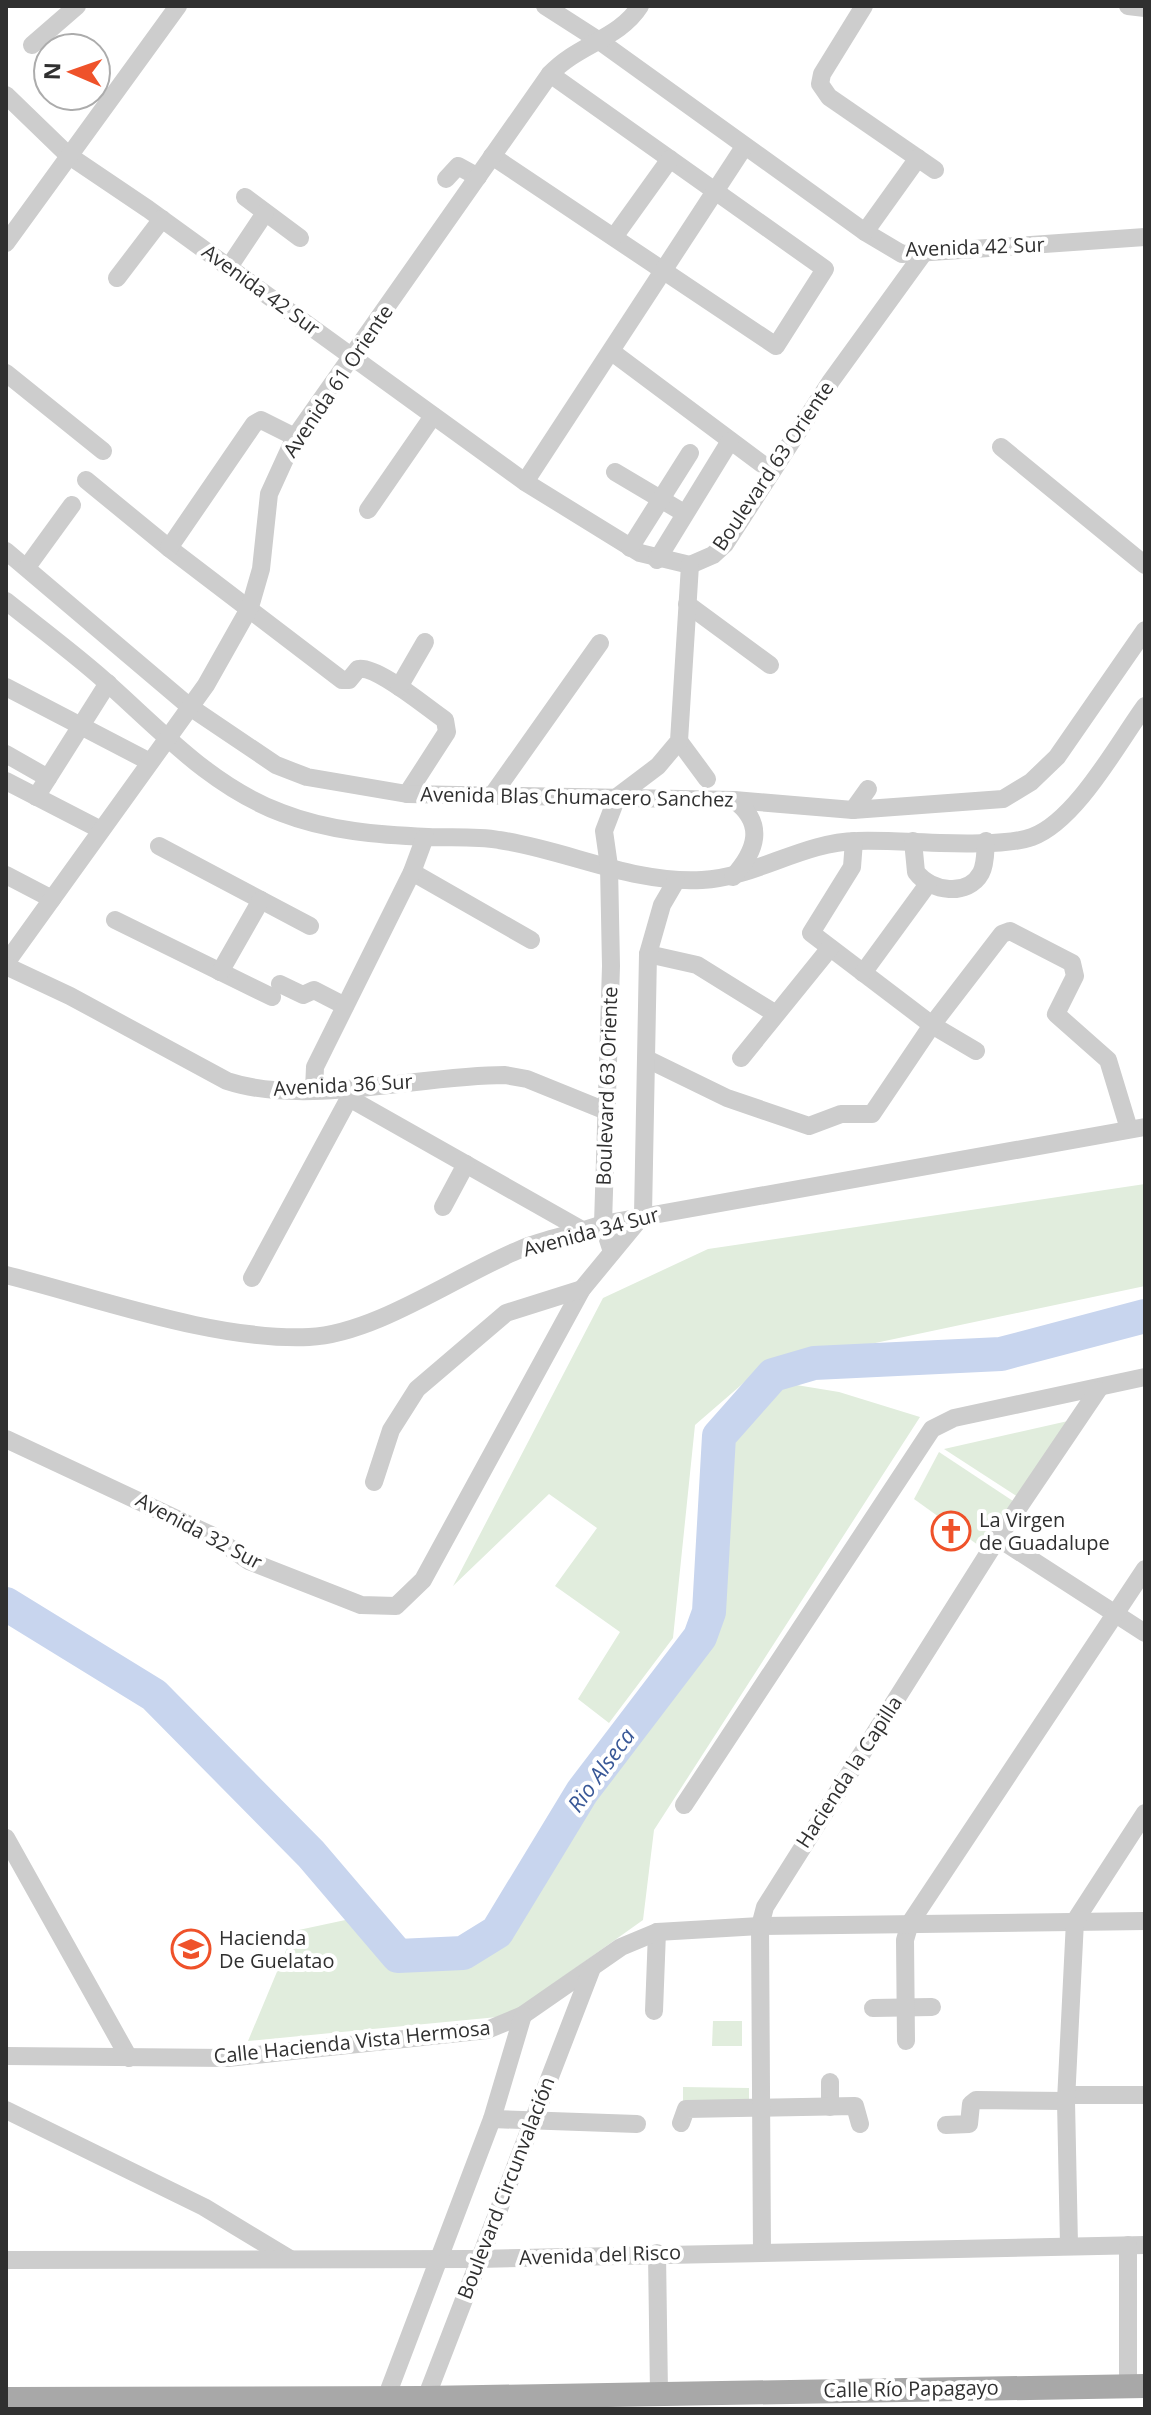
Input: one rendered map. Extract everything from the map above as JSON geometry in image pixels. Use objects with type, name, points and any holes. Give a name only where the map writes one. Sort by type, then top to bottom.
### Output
[{"type":"main road","name":"Calle Río Papagayo","points":[[6,2399],[424,2404],[659,2393],[1136,2386]]},
{"type":"street","points":[[47,32],[77,6]]},
{"type":"street","points":[[6,243],[178,6]]},
{"type":"street","name":"Avenida 42 Sur","points":[[545,6],[598,40],[865,232],[902,254],[1145,237]]},
{"type":"street","name":"Avenida 61 Oriente","points":[[6,965],[190,707],[250,607],[260,578],[269,494],[295,437],[550,74],[567,56],[619,29],[640,6]]},
{"type":"street","points":[[864,6],[822,74],[820,84],[829,97],[935,170]]},
{"type":"street","points":[[1128,6],[1145,8]]},
{"type":"street","points":[[492,156],[776,346],[825,269],[550,74]]},
{"type":"street","name":"Avenida 42 Sur","points":[[6,95],[68,155],[162,219],[525,482],[630,548],[657,560],[690,565]]},
{"type":"street","points":[[525,482],[744,147]]},
{"type":"street","points":[[865,232],[918,158]]},
{"type":"street","points":[[614,237],[670,159]]},
{"type":"street","points":[[446,179],[458,166],[478,177]]},
{"type":"street","points":[[245,197],[300,238]]},
{"type":"street","points":[[229,267],[265,213]]},
{"type":"street","points":[[117,278],[162,219]]},
{"type":"street","name":"Boulevard 63 Oriente","points":[[679,741],[690,565],[713,555],[725,544],[831,381],[923,254]]},
{"type":"street","points":[[612,352],[762,464]]},
{"type":"street","points":[[6,373],[103,451]]},
{"type":"street","points":[[368,510],[433,416]]},
{"type":"street","points":[[169,548],[254,424],[261,420],[268,422],[295,437]]},
{"type":"street","points":[[657,560],[730,441]]},
{"type":"street","points":[[1001,447],[1145,565]]},
{"type":"street","points":[[630,548],[659,497],[690,453]]},
{"type":"street","points":[[615,472],[684,513]]},
{"type":"street","points":[[86,480],[169,548],[342,680],[349,680],[361,667],[399,687],[448,725],[407,794]]},
{"type":"street","points":[[27,567],[72,505]]},
{"type":"street","name":"Avenida Blas Chumacero Sanchez","points":[[6,551],[190,707],[251,750],[297,773],[355,788],[407,794],[734,800],[853,810],[980,803],[1018,792],[1057,757],[1145,630]]},
{"type":"street","name":"Avenida Blas Chumacero Sanchez","points":[[6,601],[108,683],[205,772],[281,813],[322,826],[425,837],[494,839],[676,881],[733,877],[829,844],[854,841],[1014,841],[1049,828],[1077,800],[1145,706]]},
{"type":"street","points":[[687,604],[770,665]]},
{"type":"street","points":[[399,687],[425,642]]},
{"type":"street","points":[[491,797],[600,643]]},
{"type":"street","points":[[36,797],[108,683]]},
{"type":"street","points":[[6,687],[150,762]]},
{"type":"street","points":[[617,797],[658,766],[679,741],[707,779]]},
{"type":"street","points":[[6,754],[48,778]]},
{"type":"street","points":[[6,781],[101,830]]},
{"type":"street","points":[[853,810],[868,789]]},
{"type":"street","name":"Boulevard 63 Oriente","points":[[612,1252],[603,1224],[611,966],[609,866],[604,831],[617,797]]},
{"type":"street","points":[[733,877],[753,851],[756,837],[750,815],[734,800]]},
{"type":"street","points":[[314,1090],[315,1067],[412,872],[425,837]]},
{"type":"street","points":[[854,841],[852,867],[811,933],[932,1025],[976,1051]]},
{"type":"street","points":[[913,841],[916,872],[928,884],[959,888],[979,877],[984,869],[986,841]]},
{"type":"street","points":[[159,846],[310,926]]},
{"type":"street","points":[[412,872],[531,940]]},
{"type":"street","points":[[6,875],[52,899]]},
{"type":"street","name":"Boulevard 63 Oriente","points":[[643,1215],[648,954],[662,905],[676,881]]},
{"type":"street","points":[[863,973],[928,884]]},
{"type":"street","points":[[220,972],[261,900]]},
{"type":"street","points":[[115,920],[220,972],[276,990],[303,995],[314,990],[345,1006]]},
{"type":"street","points":[[647,1059],[727,1098],[809,1126],[841,1114],[872,1114],[932,1025],[1002,934],[1010,931],[1072,963],[1076,968],[1056,1014],[1103,1053],[1137,1128]]},
{"type":"street","points":[[741,1058],[830,948]]},
{"type":"street","points":[[648,954],[697,965],[776,1014]]},
{"type":"street","name":"Avenida 36 Sur","points":[[6,965],[227,1081],[265,1090],[352,1092],[505,1075],[527,1079],[606,1111]]},
{"type":"street","points":[[252,1278],[352,1092],[466,1164],[584,1231]]},
{"type":"street","name":"Avenida 34 Sur","points":[[6,1275],[214,1328],[311,1337],[342,1331],[433,1295],[522,1249],[603,1224],[1137,1128]]},
{"type":"street","points":[[443,1207],[466,1164]]},
{"type":"street","points":[[374,1482],[396,1420],[417,1389],[506,1313],[582,1289],[643,1215]]},
{"type":"street","name":"Avenida 32 Sur","points":[[6,1439],[211,1535],[249,1561],[361,1605],[396,1606],[423,1580],[582,1289]]},
{"type":"street","points":[[684,1805],[932,1429],[954,1418],[1098,1390],[1145,1377]]},
{"type":"street","name":"Hacienda la Capilla","points":[[762,2253],[760,1926],[772,1892],[998,1538],[1098,1390]]},
{"type":"street","points":[[998,1538],[1145,1633]]},
{"type":"street","points":[[906,2041],[905,1940],[910,1923],[1145,1569]]},
{"type":"street","points":[[1069,2245],[1066,2098],[1075,1921],[1145,1813]]},
{"type":"street","points":[[6,1838],[129,2058]]},
{"type":"street","name":"Calle Hacienda Vista Hermosa","points":[[6,2056],[228,2058],[487,2030],[523,2015],[621,1947],[657,1932],[760,1926],[1145,1921]]},
{"type":"street","points":[[654,2011],[657,1932]]},
{"type":"street","name":"Boulevard Circunvalación","points":[[424,2404],[592,1968]]},
{"type":"street","points":[[873,2008],[932,2007]]},
{"type":"street","name":"Boulevard Circunvalación","points":[[384,2404],[492,2119],[523,2015]]},
{"type":"street","points":[[830,2082],[830,2107]]},
{"type":"street","points":[[946,2125],[969,2124],[973,2101],[1066,2098],[1144,2100]]},
{"type":"street","points":[[683,2116],[762,2108],[858,2107],[860,2124]]},
{"type":"street","points":[[6,2110],[204,2207],[290,2259]]},
{"type":"street","points":[[492,2119],[637,2124]]},
{"type":"street","points":[[1136,2386],[1137,2245]]},
{"type":"street","name":"Avenida del Risco","points":[[6,2260],[478,2259],[1137,2245]]},
{"type":"street","points":[[657,2253],[659,2393]]},
{"type":"green space","points":[[1145,1184],[1145,1286],[762,1367],[695,1425],[673,1638],[609,1723],[578,1699],[620,1632],[555,1586],[597,1528],[549,1494],[453,1586],[603,1298],[708,1249]]},
{"type":"green space","points":[[784,1383],[839,1392],[920,1417],[654,1830],[643,1920],[508,2016],[248,2041],[294,1931],[350,1919],[390,1962],[490,1952],[710,1638],[733,1434]]},
{"type":"green space","points":[[1068,1421],[1021,1499],[944,1449]]},
{"type":"green space","points":[[939,1452],[1016,1503],[985,1550],[914,1499]]},
{"type":"green space","points":[[713,2021],[742,2021],[742,2046],[712,2046]]},
{"type":"green space","points":[[683,2087],[749,2088],[749,2104],[683,2103]]},
{"type":"building","points":[[951,1520],[967,1531],[957,1539],[942,1532]]},
{"type":"waterway","name":"Rio Alseca","points":[[6,1604],[154,1695],[311,1854],[398,1956],[463,1953],[497,1932],[582,1792],[700,1637],[709,1612],[719,1436],[773,1375],[814,1363],[1001,1354],[1145,1316]]},
{"type":"place","name":"La Virgen de Guadalupe","points":[[951,1531]]},
{"type":"place","name":"Hacienda De Guelatao","points":[[191,1949]]}]
